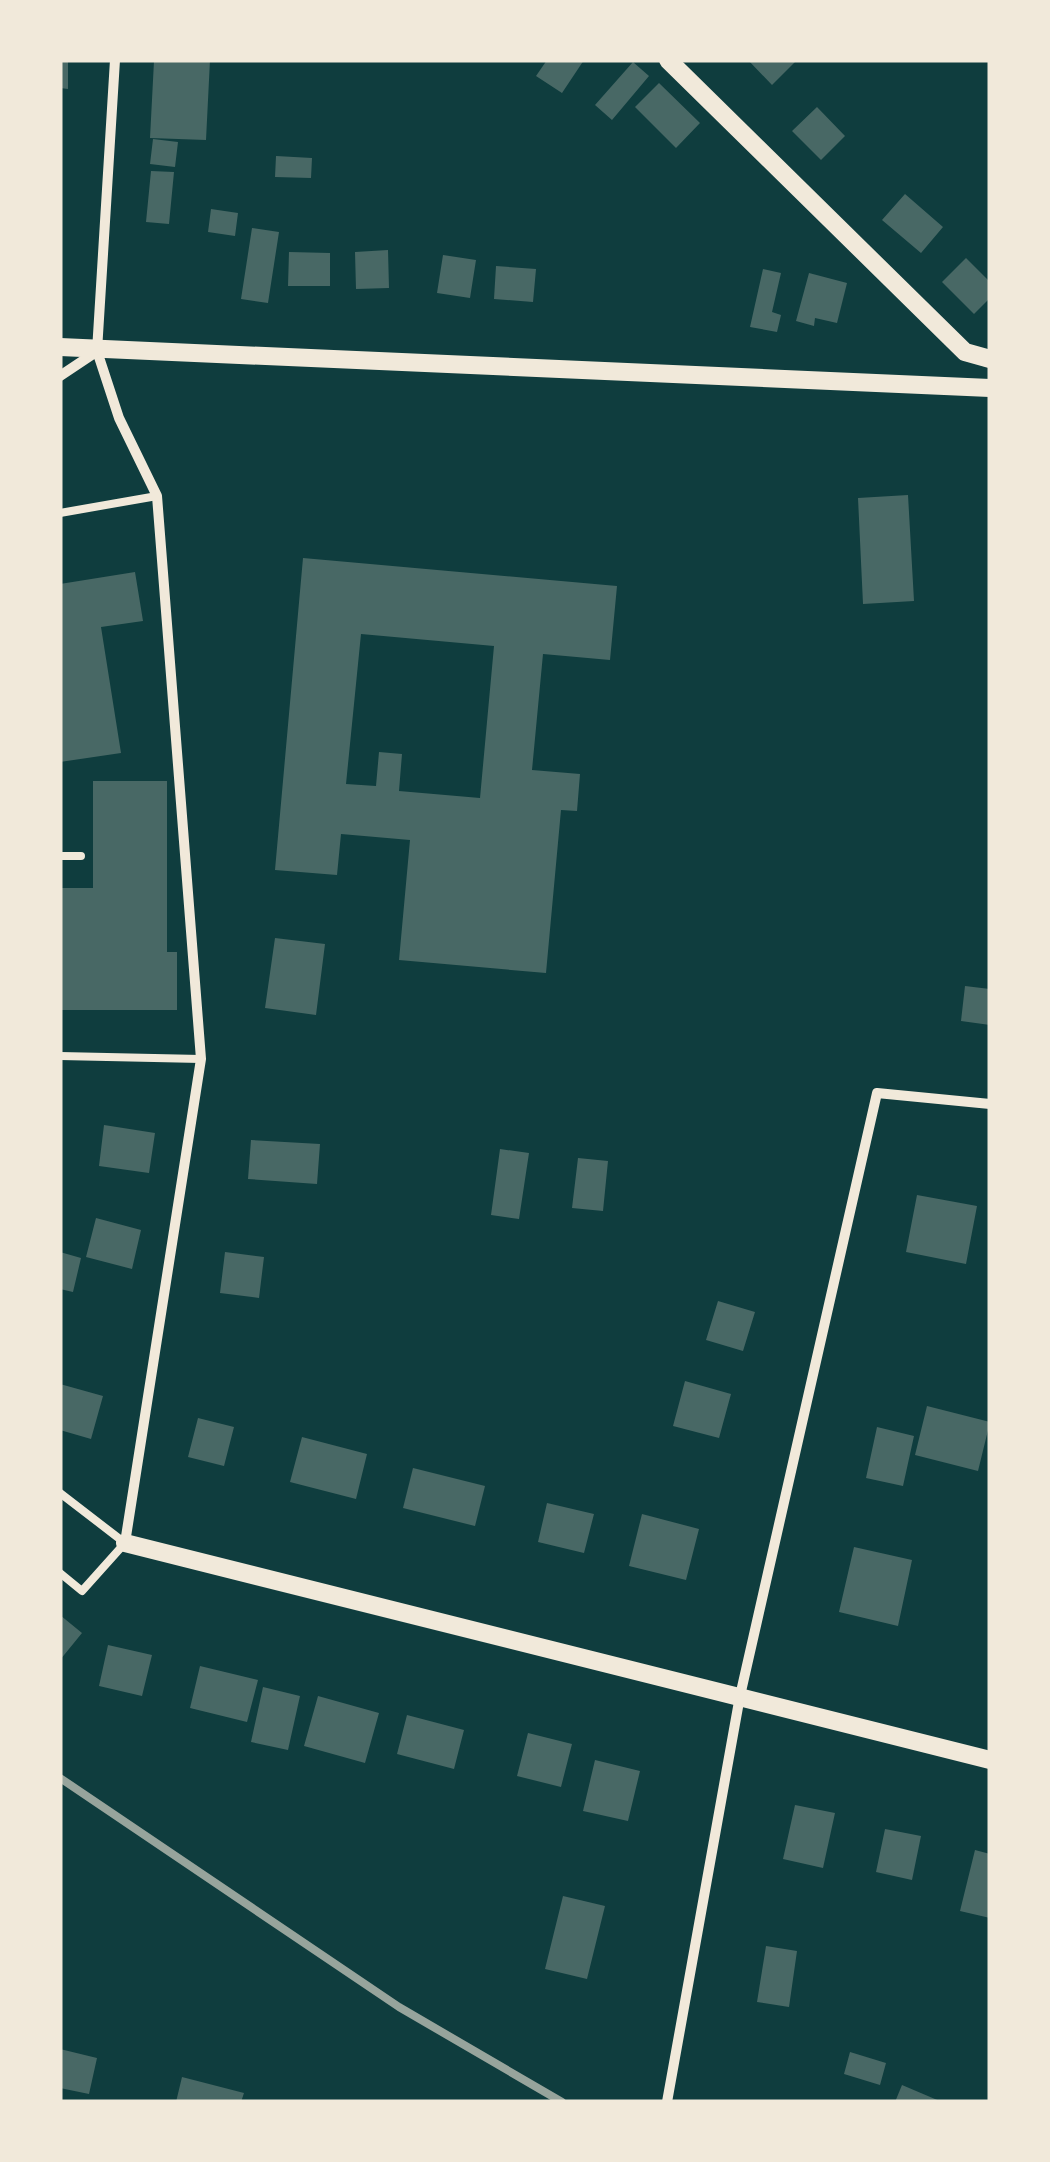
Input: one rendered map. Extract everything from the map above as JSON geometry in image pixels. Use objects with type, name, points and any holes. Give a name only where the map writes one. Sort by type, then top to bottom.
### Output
[{"type":"street","points":[[115,60],[97,351],[118,418],[157,496],[201,1059],[126,1543],[990,1760]]},
{"type":"street","points":[[668,60],[964,352],[990,360]]},
{"type":"street","points":[[60,347],[990,388]]},
{"type":"street","points":[[60,376],[97,351]]},
{"type":"street","points":[[667,2102],[740,1696],[877,1093],[990,1104]]},
{"type":"lane","points":[[60,512],[157,496]]},
{"type":"lane","points":[[60,856],[81,856]]},
{"type":"lane","points":[[60,1056],[201,1059]]},
{"type":"lane","points":[[60,1492],[126,1543],[82,1591],[60,1573]]},
{"type":"building","points":[[60,60],[68,60],[68,89],[60,88]]},
{"type":"building","points":[[210,60],[206,140],[150,138],[154,61]]},
{"type":"building","points":[[547,60],[584,60],[562,93],[536,76]]},
{"type":"building","points":[[748,60],[797,60],[772,85]]},
{"type":"building","points":[[633,62],[649,76],[612,120],[595,105]]},
{"type":"building","points":[[659,83],[700,123],[676,148],[635,107]]},
{"type":"building","points":[[817,107],[845,136],[821,160],[792,131]]},
{"type":"building","points":[[153,139],[178,142],[175,167],[150,164]]},
{"type":"building","points":[[276,156],[312,158],[311,178],[275,177]]},
{"type":"building","points":[[151,171],[174,172],[169,224],[146,222]]},
{"type":"building","points":[[905,194],[943,227],[921,253],[882,220]]},
{"type":"building","points":[[211,209],[238,213],[235,236],[208,232]]},
{"type":"building","points":[[252,228],[279,232],[268,303],[241,299]]},
{"type":"building","points":[[388,250],[389,288],[356,289],[355,252]]},
{"type":"building","points":[[289,252],[330,253],[330,286],[288,286]]},
{"type":"building","points":[[443,255],[476,260],[470,298],[437,293]]},
{"type":"building","points":[[966,258],[990,282],[990,298],[974,314],[942,282]]},
{"type":"building","points":[[496,266],[536,269],[533,302],[494,299]]},
{"type":"building","points":[[763,269],[781,273],[772,312],[781,315],[777,332],[750,327]]},
{"type":"building","points":[[809,273],[847,283],[837,323],[815,318],[814,326],[796,321]]},
{"type":"building","points":[[908,495],[914,601],[863,604],[858,498]]},
{"type":"building","points":[[303,558],[617,586],[610,660],[543,654],[532,770],[580,774],[577,811],[561,810],[546,973],[399,960],[410,840],[341,834],[337,875],[275,870]],"holes":[[[361,634],[494,646],[480,798],[399,791],[402,754],[379,752],[376,786],[346,784]]]},
{"type":"building","points":[[135,572],[143,621],[101,627],[121,753],[60,762],[60,584]]},
{"type":"building","points":[[93,781],[167,781],[167,952],[177,952],[177,1010],[60,1010],[60,888],[93,888]]},
{"type":"building","points":[[275,938],[325,944],[316,1015],[265,1008]]},
{"type":"building","points":[[965,986],[990,989],[990,1025],[961,1021]]},
{"type":"building","points":[[104,1125],[155,1133],[149,1173],[99,1166]]},
{"type":"building","points":[[251,1140],[320,1144],[317,1184],[248,1179]]},
{"type":"building","points":[[500,1149],[529,1153],[519,1219],[491,1215]]},
{"type":"building","points":[[578,1158],[608,1161],[603,1211],[572,1208]]},
{"type":"building","points":[[917,1195],[977,1206],[966,1264],[906,1252]]},
{"type":"building","points":[[96,1218],[141,1230],[132,1269],[86,1257]]},
{"type":"building","points":[[60,1252],[81,1258],[73,1292],[60,1289]]},
{"type":"building","points":[[225,1252],[264,1257],[259,1298],[220,1293]]},
{"type":"building","points":[[718,1301],[755,1312],[743,1351],[706,1340]]},
{"type":"building","points":[[685,1381],[731,1394],[719,1438],[673,1426]]},
{"type":"building","points":[[60,1384],[103,1396],[91,1439],[60,1430]]},
{"type":"building","points":[[927,1406],[990,1422],[978,1471],[915,1455]]},
{"type":"building","points":[[198,1418],[234,1427],[224,1466],[188,1457]]},
{"type":"building","points":[[877,1427],[914,1436],[903,1486],[866,1478]]},
{"type":"building","points":[[302,1437],[367,1454],[356,1499],[290,1482]]},
{"type":"building","points":[[413,1468],[485,1486],[475,1526],[403,1508]]},
{"type":"building","points":[[547,1503],[594,1514],[584,1553],[538,1542]]},
{"type":"building","points":[[642,1514],[699,1529],[686,1580],[629,1566]]},
{"type":"building","points":[[854,1547],[912,1560],[898,1626],[839,1612]]},
{"type":"building","points":[[60,1615],[82,1633],[60,1660]]},
{"type":"building","points":[[108,1645],[152,1655],[142,1696],[99,1686]]},
{"type":"building","points":[[200,1666],[258,1680],[247,1722],[190,1708]]},
{"type":"building","points":[[263,1687],[300,1696],[288,1750],[251,1742]]},
{"type":"building","points":[[318,1696],[379,1713],[365,1763],[304,1746]]},
{"type":"building","points":[[407,1715],[464,1730],[454,1769],[397,1754]]},
{"type":"building","points":[[528,1733],[572,1744],[561,1787],[517,1776]]},
{"type":"building","points":[[595,1760],[640,1771],[628,1821],[583,1811]]},
{"type":"building","points":[[795,1805],[835,1813],[823,1868],[783,1859]]},
{"type":"building","points":[[885,1829],[921,1836],[912,1880],[876,1872]]},
{"type":"building","points":[[975,1850],[990,1854],[990,1918],[960,1911]]},
{"type":"building","points":[[563,1896],[605,1906],[587,1979],[545,1969]]},
{"type":"building","points":[[766,1946],[797,1951],[789,2007],[757,2002]]},
{"type":"building","points":[[60,2049],[97,2058],[89,2094],[60,2088]]},
{"type":"building","points":[[850,2052],[886,2063],[880,2085],[844,2074]]},
{"type":"building","points":[[182,2077],[244,2093],[241,2102],[176,2102]]},
{"type":"building","points":[[902,2085],[942,2102],[895,2102]]},
{"type":"railway","points":[[60,1778],[399,2007],[562,2102]]}]
